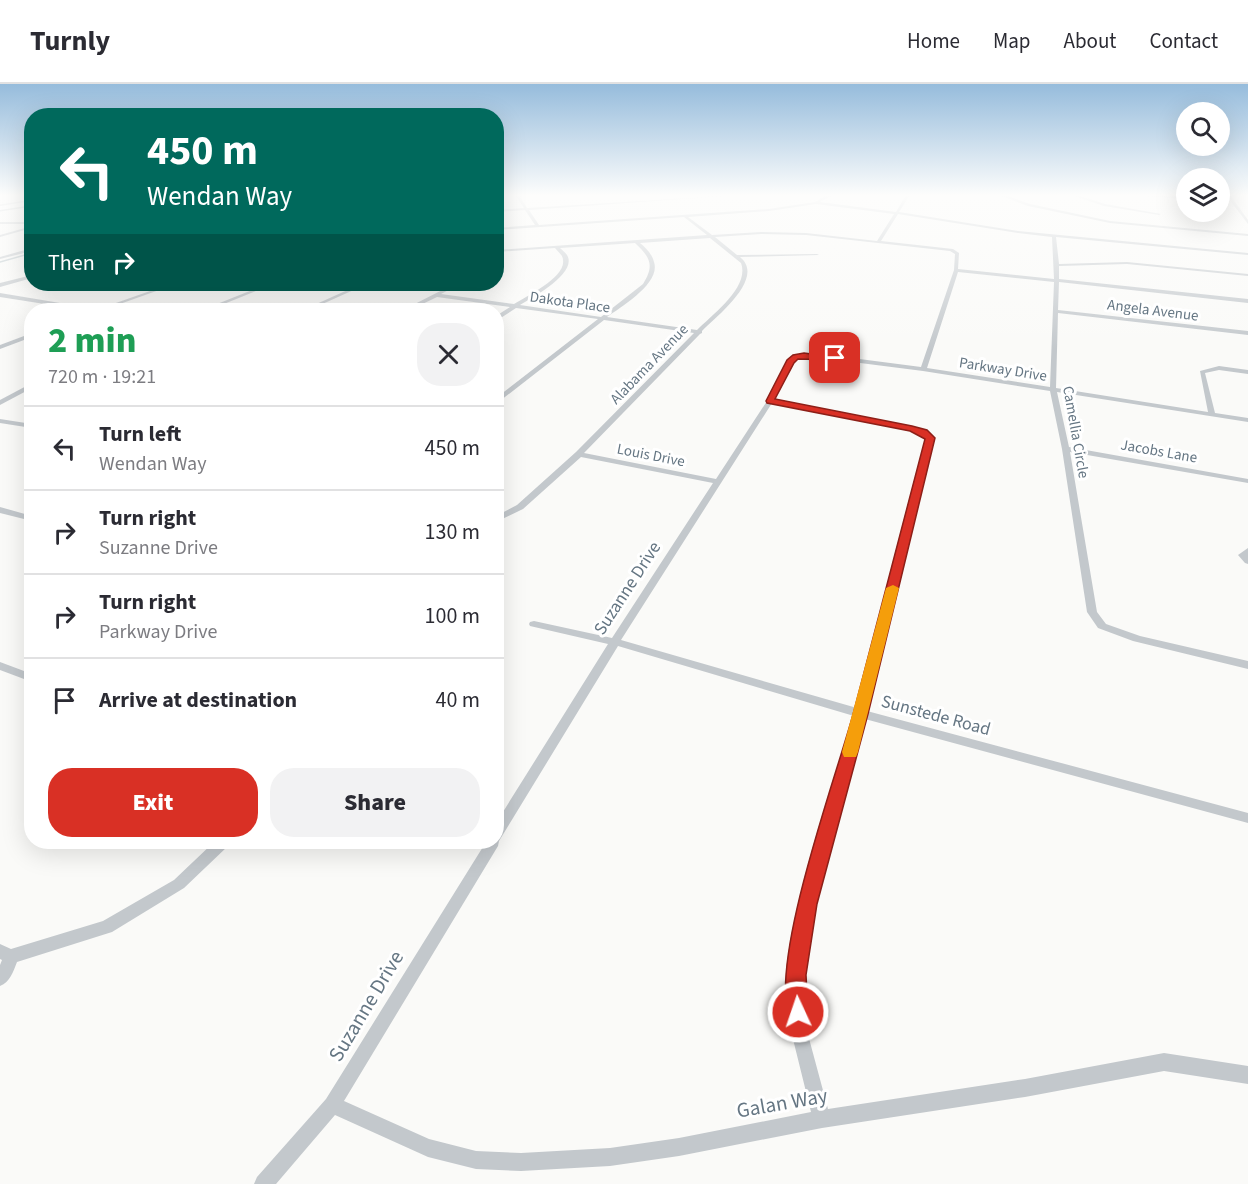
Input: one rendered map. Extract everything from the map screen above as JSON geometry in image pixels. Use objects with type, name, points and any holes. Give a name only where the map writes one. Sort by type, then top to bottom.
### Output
[{"type":"street","points":[[504,250],[565,246]]},
{"type":"street","points":[[504,396],[645,285],[653,274],[653,261],[641,246]]},
{"type":"street","points":[[725,246],[739,256],[817,255]]},
{"type":"street","points":[[918,246],[951,250],[957,253],[958,258],[923,369]]},
{"type":"street","name":"Camellia Circle","points":[[1055,246],[1057,265],[1053,391],[1066,449],[1092,612],[1102,626],[1137,639],[1248,664]]},
{"type":"street","points":[[1165,246],[1248,254]]},
{"type":"street","points":[[504,314],[552,282],[564,270],[565,256],[556,247]]},
{"type":"street","points":[[0,258],[24,251]]},
{"type":"street","name":"Alabama Avenue","points":[[504,516],[520,507],[579,454],[740,289],[747,269],[739,256]]},
{"type":"street","points":[[1057,265],[1116,262],[1248,274]]},
{"type":"street","points":[[956,270],[1248,301]]},
{"type":"street","points":[[0,285],[24,278]]},
{"type":"street","points":[[119,303],[153,291]]},
{"type":"street","points":[[222,303],[252,291]]},
{"type":"street","points":[[322,303],[348,291]]},
{"type":"street","points":[[421,303],[444,291]]},
{"type":"street","points":[[0,295],[48,303]]},
{"type":"street","name":"Dakota Place","points":[[436,295],[495,303]]},
{"type":"street","name":"Dakota Place","points":[[504,304],[700,332]]},
{"type":"street","name":"Angela Avenue","points":[[1056,310],[1248,333]]},
{"type":"street","points":[[0,347],[24,338]]},
{"type":"street","name":"Parkway Drive","points":[[790,362],[804,355],[923,369],[1248,420]]},
{"type":"street","name":"Suzanne Drive","points":[[504,823],[615,642],[770,401],[790,362]]},
{"type":"street","points":[[1212,415],[1202,372],[1219,368],[1248,372]]},
{"type":"street","points":[[0,404],[24,390]]},
{"type":"street","points":[[770,401],[912,429],[923,432],[930,438],[861,714],[808,904],[796,975],[799,1031],[822,1119]]},
{"type":"street","points":[[0,421],[24,425]]},
{"type":"street","name":"Jacobs Lane","points":[[1066,449],[1248,481]]},
{"type":"street","name":"Louis Drive","points":[[579,454],[718,482]]},
{"type":"street","points":[[0,510],[24,517]]},
{"type":"street","points":[[1248,551],[1243,555],[1248,561]]},
{"type":"street","name":"Sunstede Road","points":[[534,624],[615,642],[861,714],[1248,818]]},
{"type":"street","points":[[0,666],[24,675]]},
{"type":"street","points":[[0,978],[6,970],[5,954],[107,927],[179,884],[216,849]]},
{"type":"street","name":"Suzanne Drive","points":[[264,1184],[332,1105],[489,849]]},
{"type":"street","name":"Galan Way","points":[[332,1105],[428,1148],[476,1160],[521,1162],[621,1155],[679,1147],[822,1119],[1025,1088],[1164,1062],[1248,1075]]},
{"type":"waterway","points":[[0,262],[24,255]]},
{"type":"slow traffic","points":[[850,752],[893,588]]},
{"type":"route","points":[[798,1012],[796,975],[808,904],[861,714],[930,438],[923,432],[912,429],[770,401],[790,362],[796,357],[804,355],[835,358]]}]
